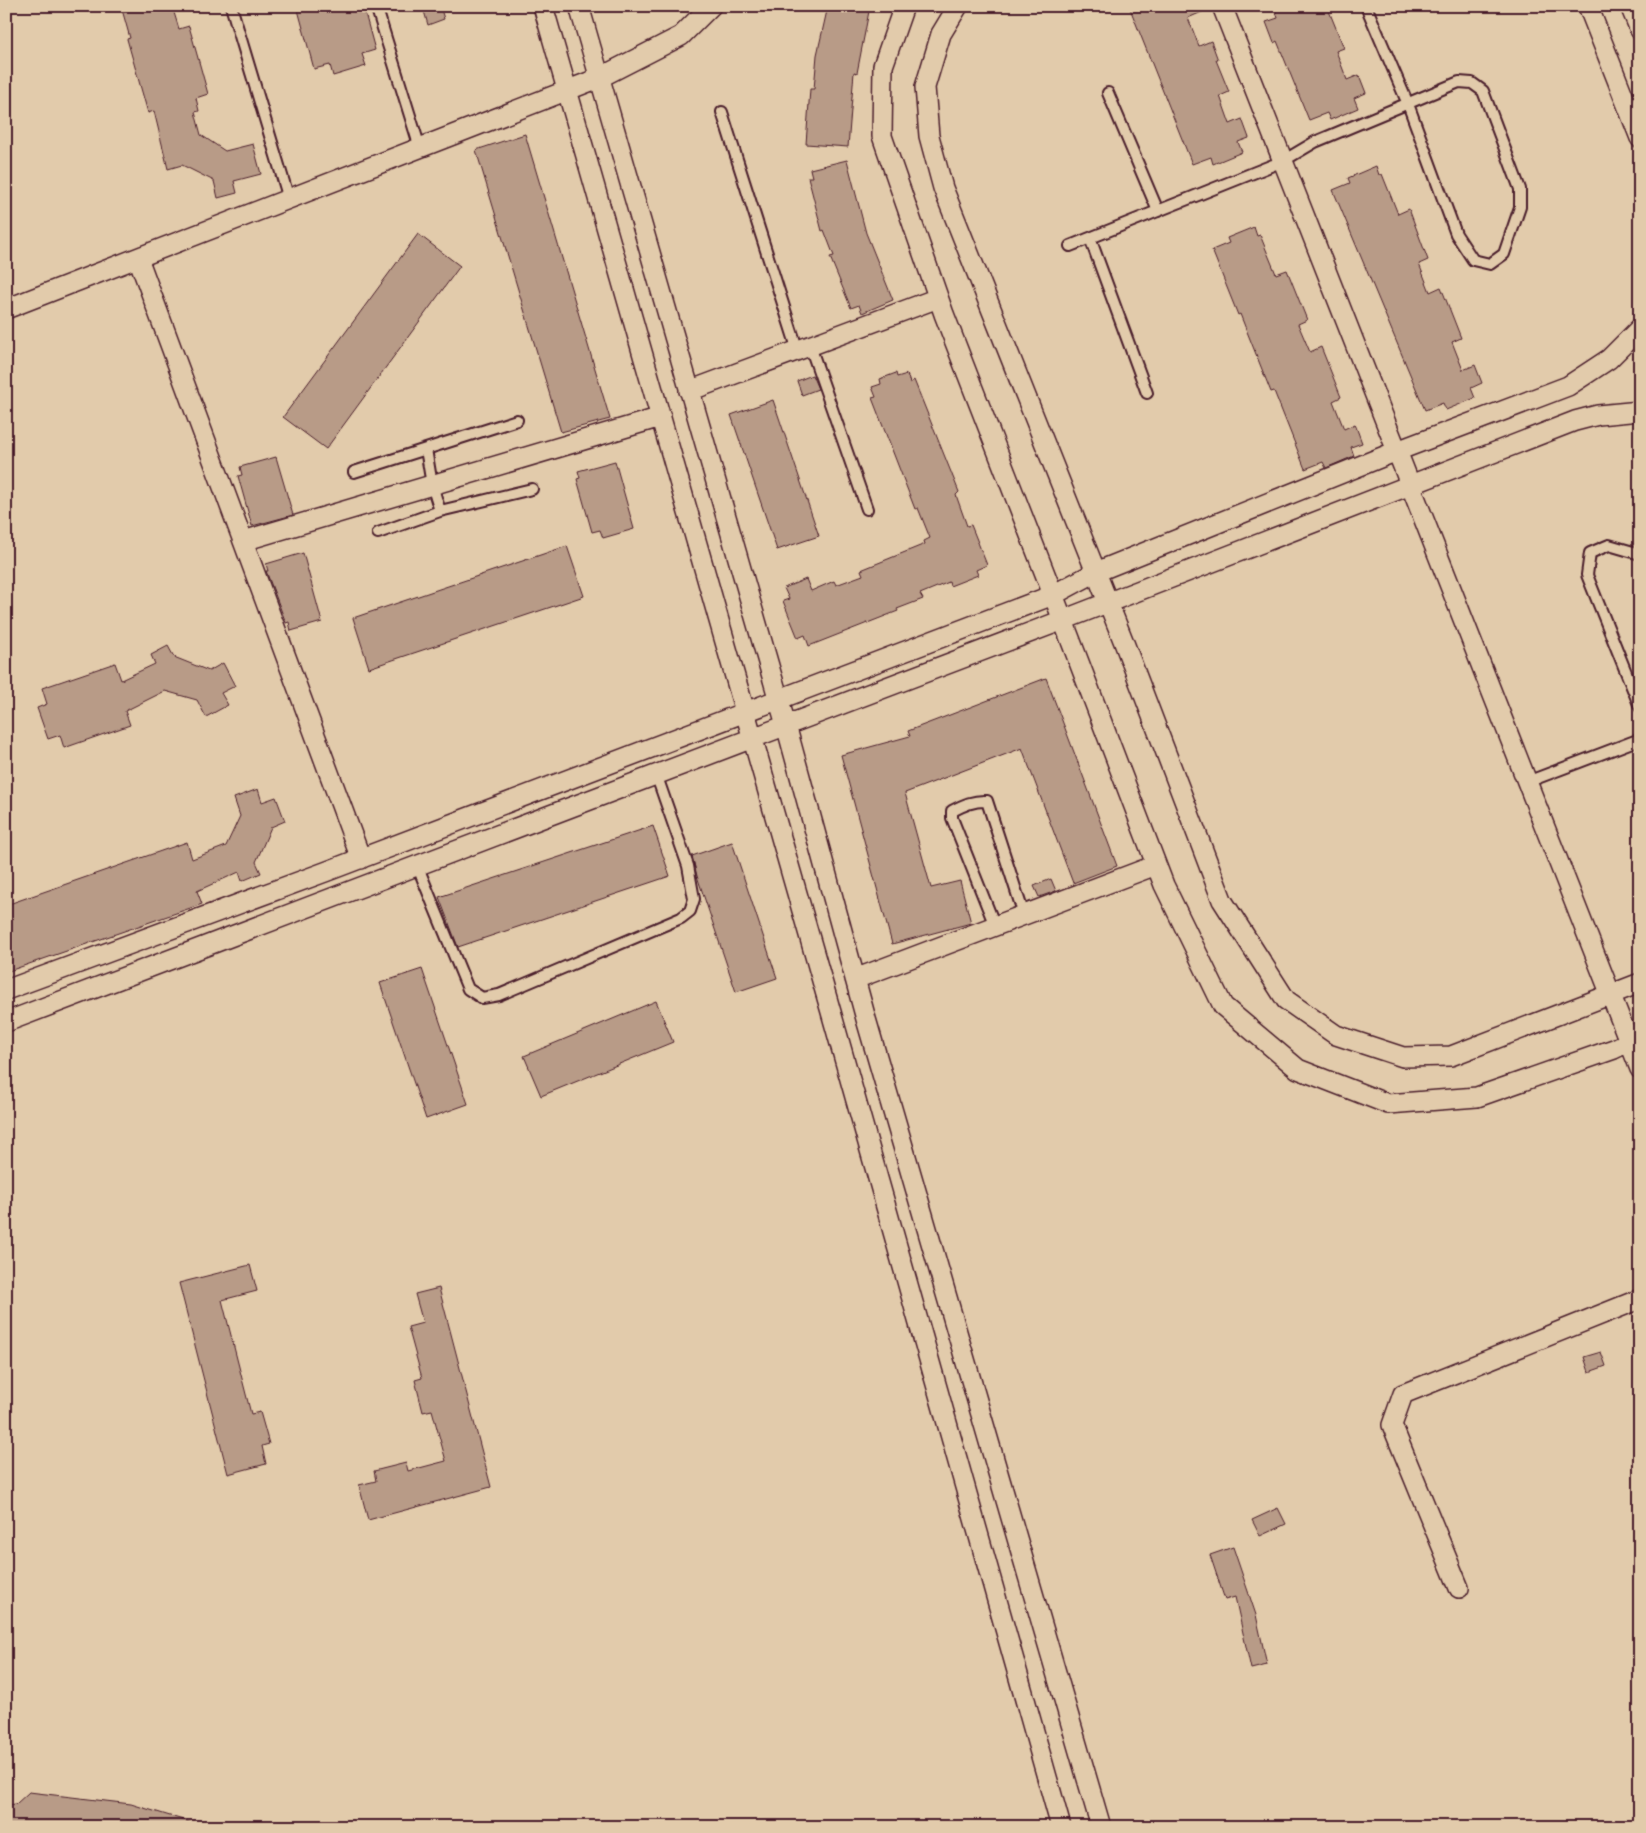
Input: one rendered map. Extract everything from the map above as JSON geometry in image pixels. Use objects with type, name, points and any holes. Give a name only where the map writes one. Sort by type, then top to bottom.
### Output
[{"type":"street","points":[[543,6],[753,738],[1061,1827]]},
{"type":"street","points":[[579,6],[779,700],[855,979],[1101,1827]]},
{"type":"street","points":[[6,309],[599,78],[681,36],[711,6]]},
{"type":"street","points":[[904,6],[883,66],[882,136],[938,298],[1156,865],[1223,1006],[1298,1069],[1388,1104],[1477,1098],[1614,1049],[1634,1038]]},
{"type":"street","points":[[958,6],[941,34],[926,87],[929,136],[943,188],[1108,602],[1222,900],[1286,1000],[1336,1035],[1403,1057],[1451,1056],[1640,983]]},
{"type":"street","points":[[1222,6],[1610,994],[1634,1038],[1640,1069]]},
{"type":"street","points":[[1588,6],[1640,138]]},
{"type":"street","points":[[1630,6],[1640,30]]},
{"type":"street","points":[[138,258],[361,859]]},
{"type":"street","points":[[689,391],[938,298]]},
{"type":"street","points":[[6,990],[361,859],[779,700],[1053,594],[1096,572],[1397,451],[1568,386],[1610,359],[1640,328]]},
{"type":"street","points":[[6,1022],[1063,620],[1575,421],[1598,415],[1640,411]]},
{"type":"street","points":[[243,541],[660,417]]},
{"type":"street","points":[[855,979],[1156,865]]},
{"type":"street","points":[[1459,1588],[1392,1425],[1403,1394],[1640,1299]]},
{"type":"lane","points":[[232,6],[289,199]]},
{"type":"lane","points":[[376,6],[420,148]]},
{"type":"lane","points":[[1070,246],[1283,161],[1315,142],[1408,104],[1459,82],[1472,83],[1483,92],[1520,189],[1520,207],[1504,254],[1490,264],[1473,260],[1456,234],[1408,104],[1366,6]]},
{"type":"lane","points":[[1108,93],[1158,211]]},
{"type":"lane","points":[[722,112],[804,348],[867,509]]},
{"type":"lane","points":[[1090,238],[1147,393]]},
{"type":"lane","points":[[354,472],[517,420]]},
{"type":"lane","points":[[426,449],[432,485],[440,511]]},
{"type":"lane","points":[[378,533],[440,511],[532,489]]},
{"type":"lane","points":[[1640,554],[1609,544],[1590,553],[1587,576],[1640,707]]},
{"type":"lane","points":[[1527,782],[1640,740]]},
{"type":"lane","points":[[417,866],[468,989],[482,998],[499,996],[648,933],[681,918],[690,911],[694,899],[688,866],[656,774]]},
{"type":"lane","points":[[995,926],[952,818],[952,811],[960,806],[978,801],[987,801],[1024,915]]},
{"type":"building","points":[[121,6],[172,6],[179,29],[189,26],[208,94],[196,98],[199,111],[195,112],[201,135],[225,151],[253,144],[261,174],[234,181],[237,193],[218,198],[214,181],[182,165],[168,169],[154,111],[148,113],[127,39],[130,38]]},
{"type":"building","points":[[297,6],[363,6],[375,50],[362,54],[366,66],[333,76],[330,65],[314,69]]},
{"type":"building","points":[[440,6],[444,19],[428,25],[424,11]]},
{"type":"building","points":[[828,6],[870,6],[857,73],[854,72],[848,147],[806,144],[810,89],[814,89],[817,55]]},
{"type":"building","points":[[1129,6],[1211,6],[1211,8],[1188,18],[1199,46],[1211,41],[1218,60],[1216,60],[1229,92],[1220,96],[1230,124],[1242,119],[1249,138],[1238,142],[1242,152],[1213,164],[1211,157],[1192,164]]},
{"type":"building","points":[[1274,6],[1327,6],[1344,48],[1336,51],[1347,80],[1359,75],[1366,93],[1354,98],[1358,108],[1330,120],[1327,113],[1309,120],[1277,41],[1274,43],[1266,22],[1278,18]]},
{"type":"building","points":[[525,134],[610,419],[561,432],[476,150]]},
{"type":"building","points":[[847,160],[866,233],[893,300],[862,313],[859,305],[851,308],[830,257],[834,256],[824,230],[822,231],[808,177],[812,177],[810,169]]},
{"type":"building","points":[[1376,166],[1379,175],[1382,174],[1398,214],[1409,209],[1428,260],[1419,264],[1430,292],[1441,287],[1461,338],[1452,342],[1463,370],[1475,365],[1482,383],[1471,388],[1475,398],[1446,410],[1443,403],[1425,410],[1333,190],[1350,183],[1348,178]]},
{"type":"building","points":[[1254,227],[1257,236],[1260,235],[1276,274],[1287,270],[1307,320],[1298,324],[1310,352],[1321,347],[1341,397],[1333,401],[1344,429],[1355,424],[1362,443],[1351,447],[1354,456],[1326,468],[1323,462],[1305,469],[1274,391],[1271,392],[1212,250],[1229,243],[1227,238]]},
{"type":"building","points":[[418,234],[460,266],[326,449],[283,417]]},
{"type":"building","points":[[896,373],[897,377],[907,374],[910,383],[914,380],[959,492],[956,495],[967,526],[971,525],[987,565],[976,570],[978,575],[950,586],[949,582],[920,594],[923,599],[897,609],[898,611],[809,646],[805,635],[798,638],[783,601],[789,599],[784,588],[806,579],[811,591],[834,581],[836,585],[863,575],[861,570],[925,544],[924,541],[930,538],[918,508],[915,509],[872,398],[876,397],[872,387],[881,384],[880,379]]},
{"type":"building","points":[[812,375],[818,389],[802,395],[797,381]]},
{"type":"building","points":[[773,400],[819,536],[777,550],[731,415]]},
{"type":"building","points":[[276,457],[293,515],[252,526],[238,476],[242,475],[240,467]]},
{"type":"building","points":[[615,461],[634,529],[603,538],[600,530],[592,532],[577,479],[580,478],[578,471]]},
{"type":"building","points":[[567,546],[584,596],[369,668],[353,618]]},
{"type":"building","points":[[303,553],[322,622],[291,631],[289,622],[286,623],[266,571],[268,571],[266,564]]},
{"type":"building","points":[[168,646],[174,657],[209,671],[223,663],[235,686],[221,693],[228,705],[206,717],[197,700],[165,691],[125,711],[130,725],[64,748],[60,735],[48,739],[37,708],[47,704],[42,688],[115,663],[121,680],[155,664],[151,655]]},
{"type":"building","points":[[1046,678],[1117,866],[1073,883],[1022,748],[905,793],[931,888],[960,881],[971,923],[892,944],[841,755],[910,736],[908,731]]},
{"type":"building","points":[[258,789],[262,802],[276,797],[285,821],[271,827],[256,862],[261,873],[242,881],[239,872],[197,891],[202,904],[6,972],[6,905],[187,842],[192,859],[226,846],[240,816],[234,798]]},
{"type":"building","points":[[653,826],[670,876],[458,947],[439,897]]},
{"type":"building","points":[[732,842],[777,978],[736,992],[692,856]]},
{"type":"building","points":[[1051,879],[1056,891],[1039,897],[1034,886]]},
{"type":"building","points":[[422,969],[468,1104],[426,1119],[380,983]]},
{"type":"building","points":[[656,1001],[673,1042],[541,1096],[524,1056]]},
{"type":"building","points":[[250,1265],[257,1291],[222,1300],[251,1414],[260,1412],[269,1444],[262,1446],[266,1464],[228,1474],[179,1283]]},
{"type":"building","points":[[439,1288],[491,1487],[368,1520],[359,1485],[376,1481],[374,1471],[406,1463],[408,1471],[446,1461],[432,1410],[423,1412],[415,1380],[422,1378],[408,1327],[423,1323],[415,1294]]},
{"type":"building","points":[[1601,1352],[1606,1366],[1589,1372],[1584,1357]]},
{"type":"building","points":[[1278,1508],[1286,1524],[1260,1536],[1252,1520]]},
{"type":"building","points":[[1233,1547],[1256,1615],[1267,1665],[1251,1669],[1235,1597],[1225,1600],[1210,1555]]},
{"type":"building","points":[[29,1792],[131,1804],[196,1824],[195,1827],[6,1827],[6,1805],[16,1804]]}]
